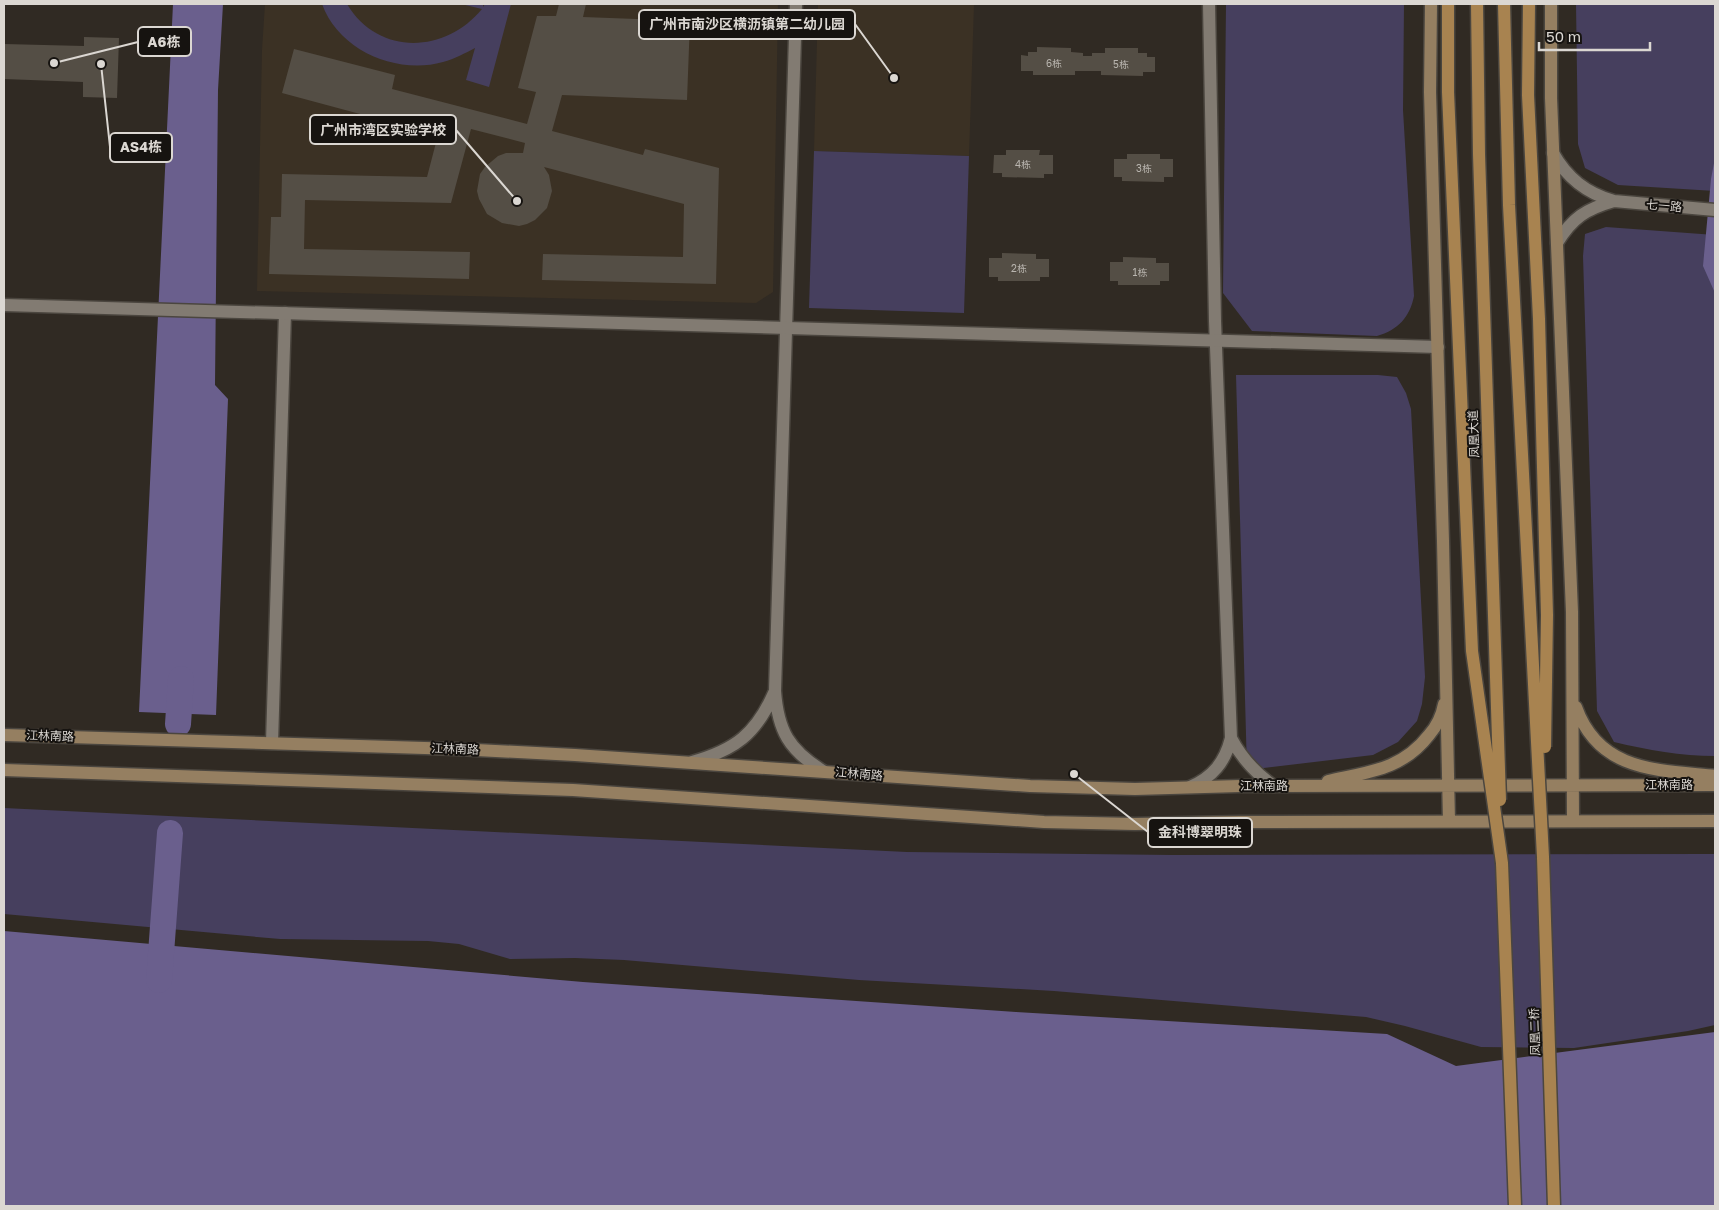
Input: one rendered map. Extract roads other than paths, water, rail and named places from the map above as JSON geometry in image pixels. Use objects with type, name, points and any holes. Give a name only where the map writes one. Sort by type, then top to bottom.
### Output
[{"type":"main road","points":[[1431,4],[1430,92],[1450,821]]},
{"type":"main road","points":[[1448,4],[1448,92],[1472,651],[1502,863],[1515,1206]]},
{"type":"main road","name":"凤凰大道","points":[[1476,4],[1479,164],[1502,863]]},
{"type":"main road","points":[[1504,4],[1509,205],[1543,857]]},
{"type":"main road","points":[[1529,4],[1528,95],[1539,318],[1547,615],[1543,857]]},
{"type":"main road","points":[[1551,4],[1551,98],[1572,612],[1573,821]]},
{"type":"main road","points":[[1303,786],[1377,770],[1400,761],[1420,747],[1434,729],[1443,708],[1447,686]]},
{"type":"main road","points":[[1573,698],[1580,718],[1592,736],[1607,752],[1622,761],[1638,767],[1656,770],[1715,776]]},
{"type":"main road","name":"江林南路","points":[[4,735],[466,749],[692,762],[1030,786],[1135,789],[1274,786],[1715,785]]},
{"type":"main road","points":[[4,770],[573,790],[1029,822],[1135,824],[1715,820]]},
{"type":"main road","name":"凤凰二桥","points":[[1543,857],[1554,1206]]},
{"type":"street","points":[[796,4],[775,691],[782,729],[806,761],[823,771]]},
{"type":"street","points":[[1190,788],[1202,782],[1217,768],[1228,751],[1231,738],[1215,340],[1209,4]]},
{"type":"street","points":[[1553,153],[1564,170],[1578,184],[1601,198],[1614,201]]},
{"type":"street","points":[[1557,243],[1566,228],[1580,215],[1596,206],[1614,201]]},
{"type":"street","name":"七一路","points":[[1614,201],[1715,210]]},
{"type":"street","points":[[4,305],[1438,347]]},
{"type":"street","points":[[272,743],[284,313]]},
{"type":"street","points":[[692,762],[714,756],[734,745],[752,730],[766,712],[775,691]]},
{"type":"street","points":[[1231,738],[1248,766],[1274,786]]},
{"type":"waterway","points":[[178,724],[181,679]]},
{"type":"waterway","points":[[159,980],[170,833]]},
{"type":"place","name":"A6栋","points":[[54,63]]},
{"type":"place","name":"AS4栋","points":[[101,64]]},
{"type":"place","name":"广州市南沙区横沥镇第二幼儿园","points":[[894,78]]},
{"type":"place","name":"广州市湾区实验学校","points":[[517,201]]},
{"type":"place","name":"金科博翠明珠","points":[[1074,774]]}]
